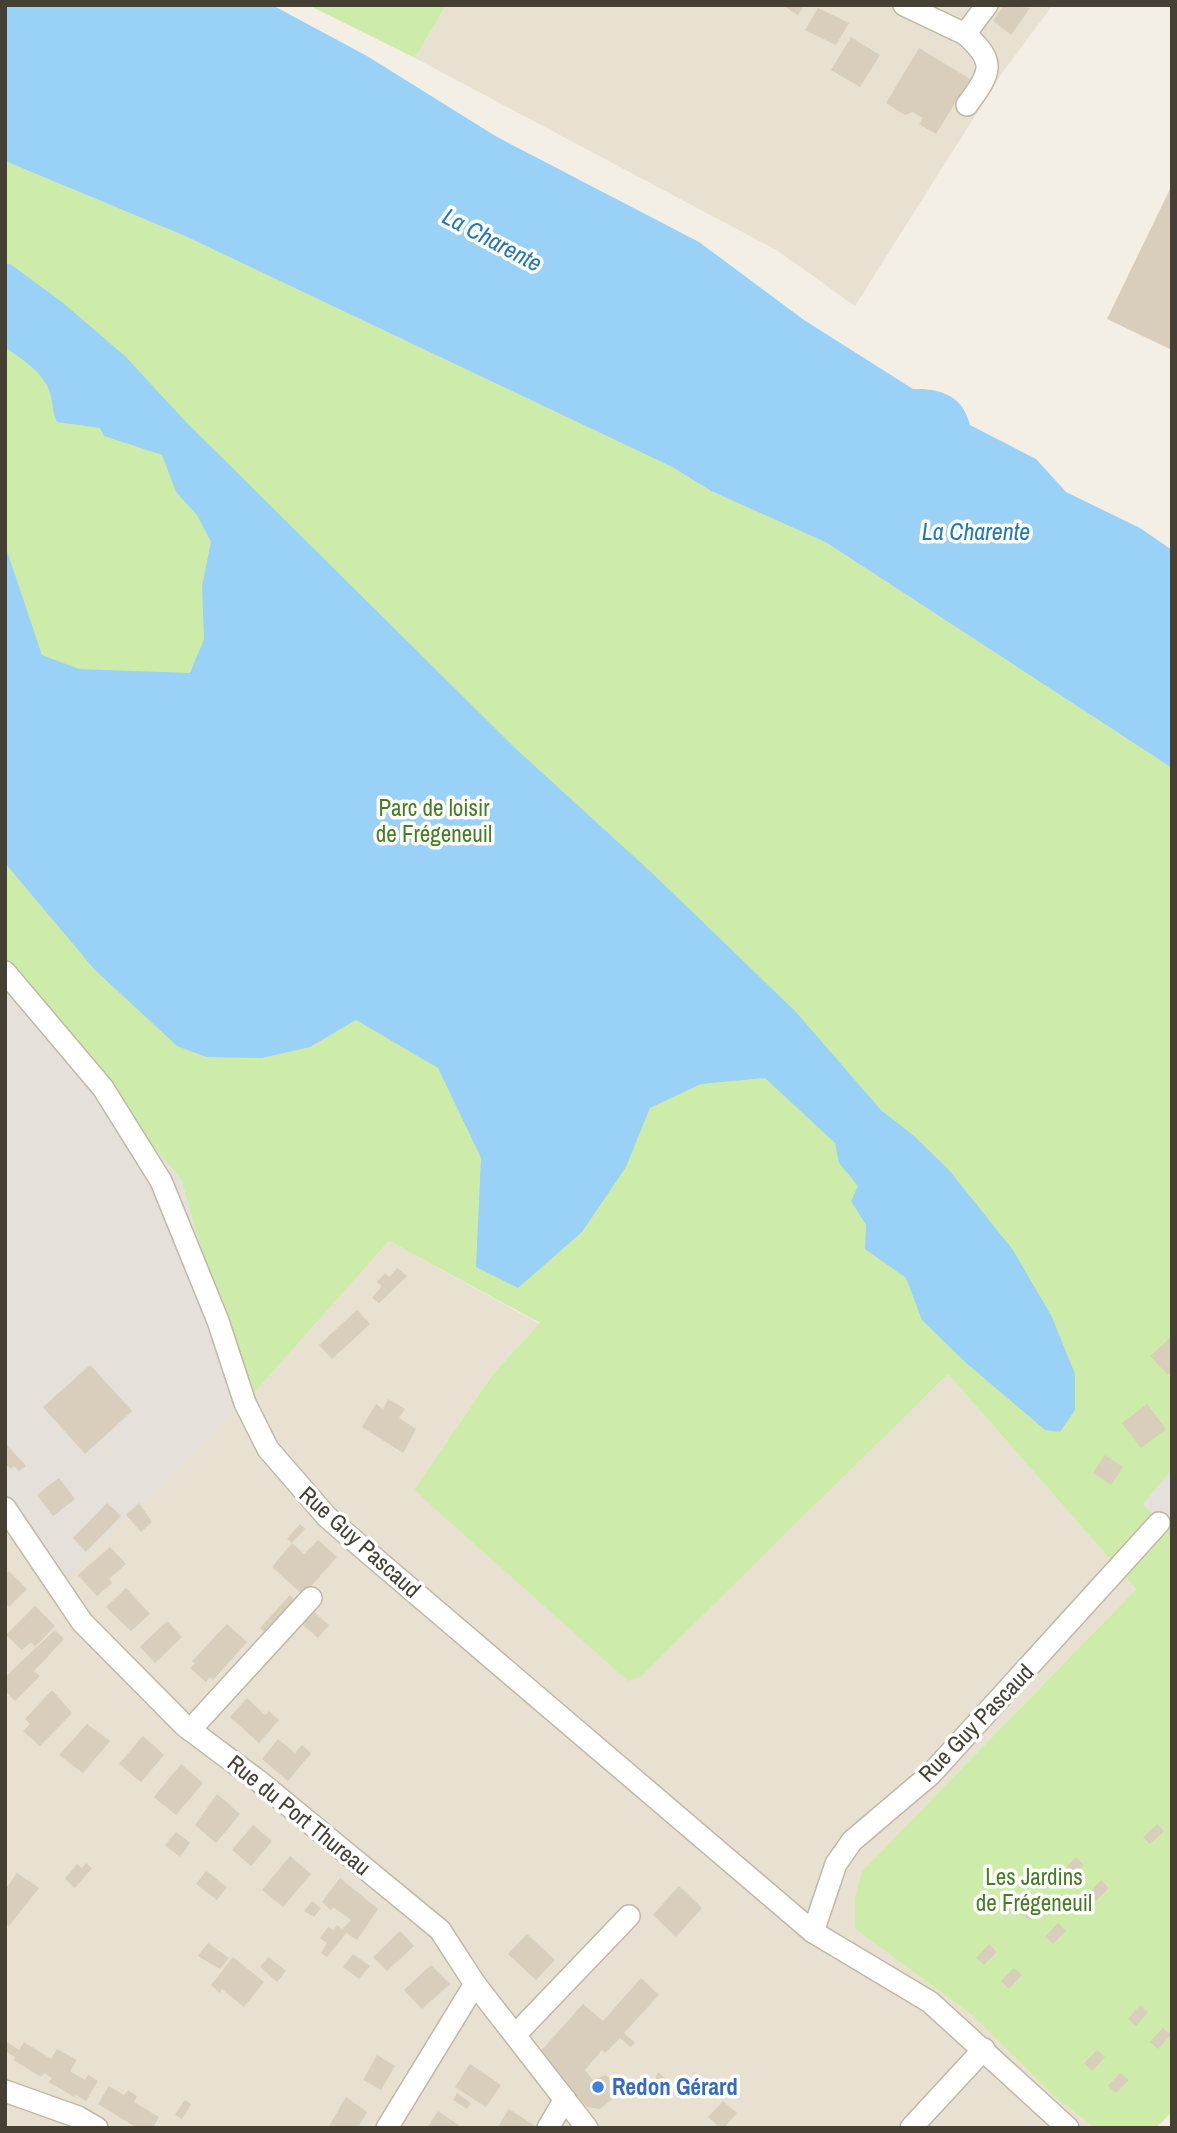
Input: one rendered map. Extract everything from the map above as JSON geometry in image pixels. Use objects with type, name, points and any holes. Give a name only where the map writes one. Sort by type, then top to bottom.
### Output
[{"type":"street","points":[[904,5],[965,34],[984,52],[988,69],[986,78],[967,105]]},
{"type":"street","points":[[965,34],[987,5]]},
{"type":"street","name":"Rue Guy Pascaud","points":[[5,972],[103,1088],[161,1181],[218,1321],[244,1403],[268,1449],[286,1473],[327,1517],[813,1932],[930,2001],[1069,2128]]},
{"type":"street","name":"Rue du Port Thureau","points":[[6,1510],[82,1622],[190,1730],[260,1782],[440,1930],[475,1984],[587,2128]]},
{"type":"street","name":"Rue Guy Pascaud","points":[[813,1932],[836,1864],[852,1840],[931,1774],[1159,1523]]},
{"type":"street","points":[[190,1730],[311,1598]]},
{"type":"street","points":[[515,2035],[629,1916]]},
{"type":"street","points":[[387,2128],[475,1984]]},
{"type":"street","points":[[911,2128],[984,2049]]},
{"type":"street","points":[[5,2091],[78,2118],[97,2128]]},
{"type":"street","points":[[548,2128],[565,2099]]},
{"type":"shaded area","points":[[446,5],[1053,5],[1002,73],[855,306],[778,251],[415,58]]},
{"type":"shaded area","points":[[5,958],[181,1179],[245,1403],[54,1590],[5,1517]]},
{"type":"shaded area","points":[[389,1241],[540,1324],[493,1374],[414,1490],[640,1676],[948,1374],[1136,1589],[862,1871],[855,1929],[973,2016],[1057,2099],[1095,2128],[5,2128],[5,1517],[245,1403]]},
{"type":"shaded area","points":[[1172,1469],[1172,1527],[1165,1530],[1143,1504]]},
{"type":"green space","points":[[308,5],[446,5],[415,58]]},
{"type":"green space","name":"Parc de loisir de Frégeneuil","points":[[5,161],[185,236],[672,467],[711,491],[827,543],[1172,768],[1172,2112],[1156,2128],[1095,2128],[1057,2099],[973,2016],[855,1929],[855,1898],[862,1871],[1136,1589],[948,1374],[640,1677],[628,1681],[414,1490],[493,1374],[540,1323],[389,1241],[245,1403],[181,1179],[5,970]]},
{"type":"water","name":"La Charente","points":[[5,5],[272,5],[367,56],[497,137],[699,242],[804,320],[913,389],[933,390],[949,396],[962,407],[970,425],[1036,459],[1066,492],[1140,528],[1172,550],[1172,768],[827,543],[711,491],[672,467],[185,236],[5,161]]},
{"type":"water","points":[[5,264],[10,264],[62,302],[126,357],[186,422],[515,748],[652,873],[795,1011],[881,1110],[914,1136],[949,1170],[1013,1250],[1052,1317],[1075,1374],[1075,1410],[1060,1432],[1045,1430],[965,1362],[922,1320],[906,1278],[865,1249],[866,1225],[851,1201],[858,1186],[839,1163],[835,1143],[765,1078],[701,1084],[650,1108],[626,1167],[582,1232],[518,1288],[476,1267],[481,1158],[438,1068],[356,1020],[310,1047],[262,1058],[206,1057],[177,1046],[94,969],[5,863],[5,545],[42,655],[79,669],[190,673],[204,639],[202,586],[211,542],[197,515],[176,492],[162,455],[104,436],[100,428],[57,422],[50,394],[41,377],[30,365],[5,347]]},
{"type":"building","points":[[782,5],[804,5],[798,15]]},
{"type":"building","points":[[1004,5],[1030,8],[1011,35],[993,21]]},
{"type":"building","points":[[818,8],[849,23],[836,45],[805,30]]},
{"type":"building","points":[[851,37],[880,55],[860,87],[831,70]]},
{"type":"building","points":[[919,48],[970,79],[936,134],[919,124],[923,118],[913,112],[905,115],[886,103]]},
{"type":"building","points":[[1172,185],[1172,350],[1107,319]]},
{"type":"building","points":[[397,1268],[407,1276],[379,1303],[372,1298],[382,1286],[377,1282],[385,1273],[390,1277]]},
{"type":"building","points":[[357,1310],[370,1324],[332,1359],[319,1345]]},
{"type":"building","points":[[1172,1336],[1172,1371],[1168,1375],[1150,1356]]},
{"type":"building","points":[[90,1365],[132,1411],[85,1454],[43,1407]]},
{"type":"building","points":[[388,1399],[405,1409],[399,1418],[416,1429],[403,1453],[362,1427],[376,1404],[383,1409]]},
{"type":"building","points":[[1147,1404],[1166,1429],[1141,1448],[1122,1423]]},
{"type":"building","points":[[5,1443],[26,1466],[19,1471],[14,1466],[11,1469],[5,1463]]},
{"type":"building","points":[[1105,1455],[1123,1467],[1111,1485],[1093,1473]]},
{"type":"building","points":[[59,1478],[75,1499],[53,1516],[37,1495]]},
{"type":"building","points":[[107,1503],[121,1516],[86,1552],[73,1538]]},
{"type":"building","points":[[139,1503],[152,1522],[141,1532],[126,1515]]},
{"type":"building","points":[[300,1524],[305,1529],[292,1543],[287,1539]]},
{"type":"building","points":[[318,1540],[337,1557],[303,1595],[272,1567],[292,1543],[304,1554]]},
{"type":"building","points":[[110,1547],[126,1564],[109,1579],[112,1583],[97,1596],[78,1575]]},
{"type":"building","points":[[9,1571],[27,1589],[9,1607],[5,1603],[5,1575]]},
{"type":"building","points":[[126,1588],[150,1614],[131,1631],[106,1607]]},
{"type":"building","points":[[290,1595],[297,1602],[267,1635],[260,1628]]},
{"type":"building","points":[[35,1606],[55,1626],[35,1647],[31,1642],[22,1650],[6,1635]]},
{"type":"building","points":[[314,1612],[329,1625],[318,1638],[302,1624]]},
{"type":"building","points":[[167,1621],[182,1637],[155,1663],[140,1647]]},
{"type":"building","points":[[227,1624],[247,1642],[213,1680],[210,1677],[206,1682],[190,1668],[195,1664],[192,1661]]},
{"type":"building","points":[[55,1630],[64,1639],[34,1671],[40,1676],[15,1701],[5,1691],[5,1677]]},
{"type":"building","points":[[52,1690],[72,1713],[40,1746],[23,1731],[30,1724],[25,1719]]},
{"type":"building","points":[[247,1698],[265,1715],[269,1711],[279,1720],[259,1743],[230,1717]]},
{"type":"building","points":[[87,1724],[110,1741],[83,1773],[59,1755]]},
{"type":"building","points":[[143,1736],[164,1755],[141,1782],[119,1764]]},
{"type":"building","points":[[278,1739],[295,1753],[302,1745],[311,1753],[288,1781],[262,1759]]},
{"type":"building","points":[[181,1764],[203,1783],[176,1815],[154,1797]]},
{"type":"building","points":[[217,1794],[240,1814],[216,1843],[195,1825]]},
{"type":"building","points":[[1157,1824],[1164,1831],[1150,1844],[1143,1837]]},
{"type":"building","points":[[253,1825],[272,1841],[251,1866],[232,1850]]},
{"type":"building","points":[[176,1832],[190,1843],[180,1857],[165,1845]]},
{"type":"building","points":[[290,1856],[311,1874],[283,1907],[262,1890]]},
{"type":"building","points":[[1076,1857],[1084,1865],[1071,1878],[1063,1871]]},
{"type":"building","points":[[86,1863],[92,1868],[75,1888],[65,1879],[77,1864],[82,1868]]},
{"type":"building","points":[[206,1871],[227,1887],[217,1900],[196,1884]]},
{"type":"building","points":[[17,1873],[39,1888],[9,1926],[5,1924],[5,1890]]},
{"type":"building","points":[[340,1878],[378,1909],[357,1940],[346,1933],[327,1957],[321,1953],[327,1943],[320,1938],[328,1927],[333,1930],[337,1925],[342,1929],[351,1920],[322,1902]]},
{"type":"building","points":[[1101,1880],[1109,1888],[1096,1901],[1088,1894]]},
{"type":"building","points":[[679,1886],[702,1908],[676,1937],[653,1915]]},
{"type":"building","points":[[1034,1900],[1042,1907],[1029,1920],[1021,1913]]},
{"type":"building","points":[[312,1901],[321,1908],[314,1917],[304,1911]]},
{"type":"building","points":[[1058,1923],[1066,1931],[1053,1944],[1045,1937]]},
{"type":"building","points":[[400,1931],[414,1946],[387,1971],[373,1957]]},
{"type":"building","points":[[527,1934],[555,1960],[536,1980],[508,1954]]},
{"type":"building","points":[[208,1943],[229,1958],[220,1969],[198,1956]]},
{"type":"building","points":[[989,1944],[997,1952],[984,1965],[976,1958]]},
{"type":"building","points":[[353,1954],[370,1966],[359,1979],[343,1967]]},
{"type":"building","points":[[233,1957],[264,1982],[244,2007],[222,1989],[220,1993],[211,1985]]},
{"type":"building","points":[[268,1957],[286,1971],[277,1982],[260,1967]]},
{"type":"building","points":[[431,1965],[450,1984],[422,2009],[404,1990]]},
{"type":"building","points":[[1014,1968],[1022,1975],[1009,1989],[1001,1981]]},
{"type":"building","points":[[641,1978],[659,1995],[624,2033],[635,2043],[631,2047],[620,2038],[605,2053],[602,2050],[585,2070],[593,2080],[606,2075],[621,2092],[600,2109],[587,2107],[540,2052],[583,2004],[603,2021]]},
{"type":"building","points":[[1140,2005],[1148,2012],[1136,2026],[1128,2019]]},
{"type":"building","points":[[1163,2028],[1171,2035],[1158,2049],[1150,2042]]},
{"type":"building","points":[[5,2041],[19,2050],[24,2042],[51,2059],[57,2049],[77,2060],[70,2071],[85,2080],[88,2075],[98,2081],[86,2101],[76,2095],[74,2097],[49,2082],[52,2078],[44,2073],[41,2077],[14,2060],[15,2057],[5,2051]]},
{"type":"building","points":[[1097,2050],[1105,2057],[1092,2071],[1084,2063]]},
{"type":"building","points":[[377,2055],[395,2066],[381,2090],[363,2080]]},
{"type":"building","points":[[470,2064],[501,2085],[486,2107],[455,2087]]},
{"type":"building","points":[[658,2072],[672,2084],[659,2098],[651,2091]]},
{"type":"building","points":[[1120,2073],[1129,2080],[1116,2093],[1108,2086]]},
{"type":"building","points":[[109,2086],[124,2095],[128,2090],[137,2096],[134,2102],[159,2117],[153,2128],[137,2128],[98,2104]]},
{"type":"building","points":[[457,2093],[471,2103],[467,2109],[453,2100]]},
{"type":"building","points":[[346,2097],[367,2112],[358,2128],[328,2128]]},
{"type":"building","points":[[185,2100],[191,2104],[182,2119],[175,2115]]},
{"type":"building","points":[[723,2101],[737,2113],[724,2128],[720,2128],[708,2117]]},
{"type":"building","points":[[509,2109],[538,2128],[497,2128]]},
{"type":"building","points":[[438,2111],[463,2128],[427,2128]]},
{"type":"place","name":"Redon Gérard","points":[[598,2087]]},
{"type":"park label","name":"Les Jardins de Frégeneuil","points":[[1034,1890]]}]
